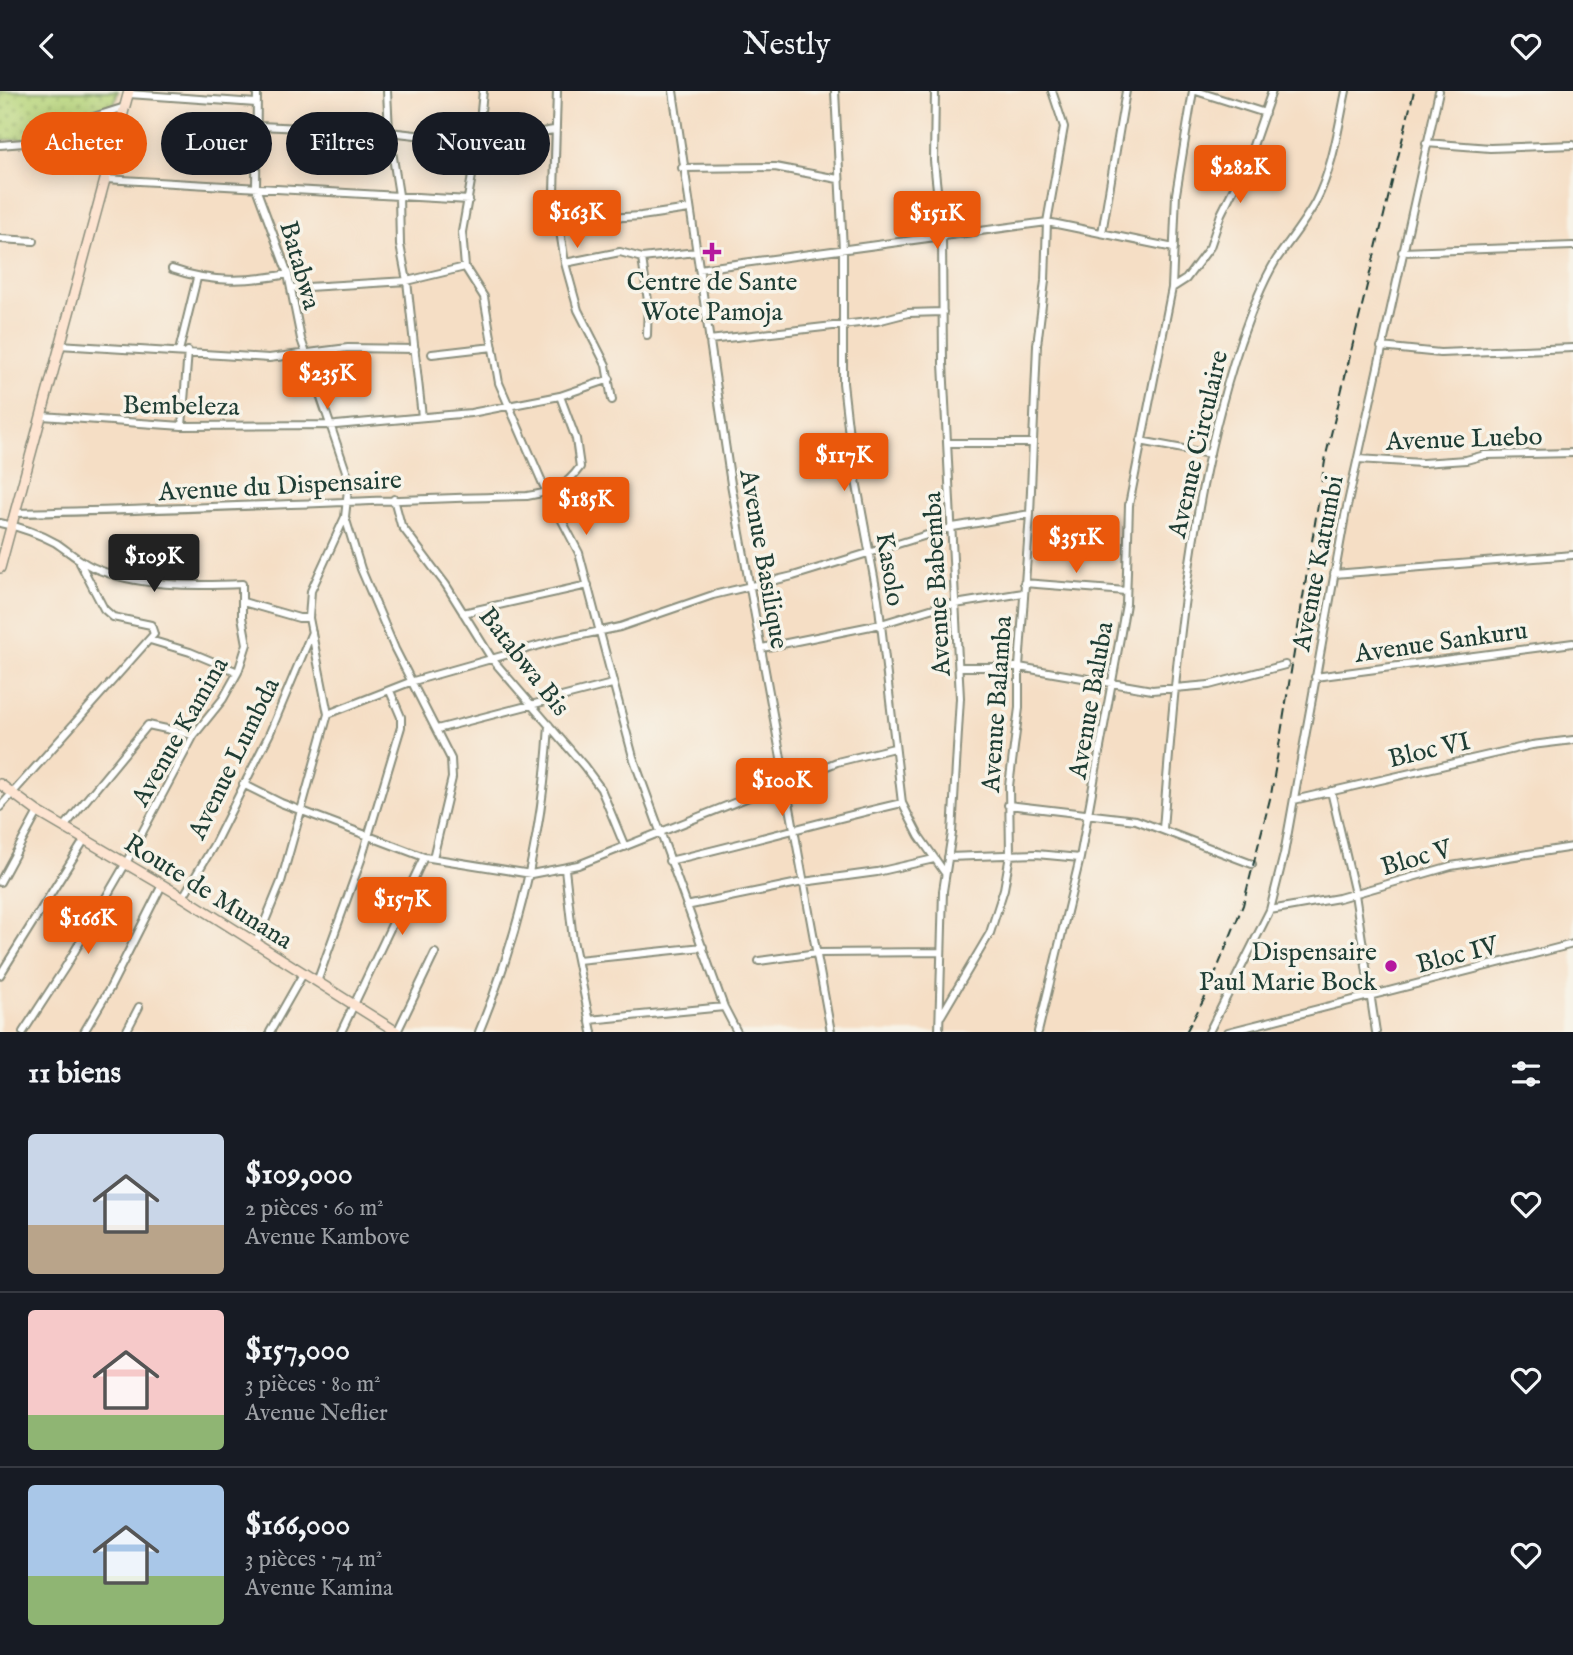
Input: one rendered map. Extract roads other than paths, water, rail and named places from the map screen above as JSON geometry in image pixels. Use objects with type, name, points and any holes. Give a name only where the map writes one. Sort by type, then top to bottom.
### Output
[{"type":"main road","points":[[124,112],[129,92]]},
{"type":"main road","points":[[0,568],[106,175]]},
{"type":"main road","name":"Route de Munana","points":[[0,784],[38,812],[183,897],[397,1032]]},
{"type":"street","name":"Batabwa","points":[[257,91],[257,112]]},
{"type":"street","points":[[387,91],[388,112]]},
{"type":"street","points":[[481,112],[483,91]]},
{"type":"street","points":[[557,91],[554,193],[565,263],[587,332],[602,352],[610,379],[611,400]]},
{"type":"street","name":"Avenue Basilique","points":[[673,91],[682,168],[709,339],[831,1032]]},
{"type":"street","name":"Kasolo","points":[[835,91],[843,250],[841,324],[850,453],[870,551],[881,624],[902,803],[945,873]]},
{"type":"street","name":"Avenue Babemba","points":[[935,91],[934,161],[943,237],[947,443],[960,667],[958,751],[940,952],[939,1032]]},
{"type":"street","name":"Avenue Balamba","points":[[941,1016],[990,933],[1004,889],[1010,855],[1008,805],[1019,708],[1023,593],[1047,222],[1064,127],[1052,91]]},
{"type":"street","points":[[1102,233],[1126,91]]},
{"type":"street","points":[[1194,91],[1265,113]]},
{"type":"street","name":"Avenue Baluba","points":[[1038,1032],[1080,858],[1111,683],[1126,591],[1126,536],[1140,441],[1172,288],[1176,194],[1194,91]]},
{"type":"street","points":[[1172,288],[1186,279],[1210,247],[1221,214],[1242,173],[1272,91]]},
{"type":"street","name":"Avenue Circulaire","points":[[1163,829],[1173,689],[1198,506],[1210,454],[1249,319],[1269,273],[1308,216],[1323,185],[1346,91]]},
{"type":"street","name":"Avenue Katumbi","points":[[1209,1032],[1270,910],[1294,800],[1357,459],[1439,91]]},
{"type":"street","points":[[129,92],[256,103]]},
{"type":"street","points":[[109,112],[125,107]]},
{"type":"street","points":[[550,131],[554,130]]},
{"type":"street","points":[[0,145],[21,143]]},
{"type":"street","points":[[1426,143],[1490,148],[1573,145]]},
{"type":"street","points":[[682,168],[775,167],[838,179]]},
{"type":"street","name":"Batabwa","points":[[257,175],[256,188],[288,274],[306,355],[349,481],[345,517],[361,569],[410,682],[437,729],[453,769],[433,858]]},
{"type":"street","points":[[396,175],[400,245],[407,281],[422,417]]},
{"type":"street","points":[[473,175],[462,232],[465,267],[484,297],[499,383],[548,493],[579,553],[633,757],[724,1007],[737,1032]]},
{"type":"street","points":[[105,179],[469,200]]},
{"type":"street","points":[[558,221],[641,216],[689,209]]},
{"type":"street","points":[[699,269],[1047,222],[1174,248]]},
{"type":"street","points":[[0,239],[33,241]]},
{"type":"street","points":[[1402,252],[1573,246]]},
{"type":"street","points":[[565,263],[620,252],[642,258],[696,252]]},
{"type":"street","points":[[642,258],[648,301],[647,335]]},
{"type":"street","points":[[291,288],[407,281],[465,267]]},
{"type":"street","points":[[172,269],[197,278],[253,281],[288,274]]},
{"type":"street","points":[[179,351],[197,278]]},
{"type":"street","points":[[709,339],[877,321],[908,313],[943,312]]},
{"type":"street","points":[[59,345],[269,358],[348,348],[415,349]]},
{"type":"street","points":[[432,354],[493,347]]},
{"type":"street","points":[[1381,347],[1440,353],[1573,348]]},
{"type":"street","points":[[182,426],[188,351]]},
{"type":"street","name":"Bembeleza","points":[[42,416],[182,426],[328,425],[471,413],[560,396],[610,379]]},
{"type":"street","points":[[548,493],[563,487],[580,467],[576,439],[560,396]]},
{"type":"street","points":[[1140,441],[1210,454]]},
{"type":"street","points":[[947,443],[1032,443]]},
{"type":"street","name":"Avenue Luebo","points":[[1357,459],[1422,463],[1466,460],[1485,455],[1573,453]]},
{"type":"street","name":"Avenue du Dispensaire","points":[[14,513],[166,510],[548,493]]},
{"type":"street","name":"Batabwa Bis","points":[[394,499],[401,525],[492,659],[601,789],[625,847]]},
{"type":"street","points":[[328,714],[410,682],[558,639],[598,632],[697,600],[793,576],[953,527],[1030,514]]},
{"type":"street","points":[[256,943],[281,882],[328,714],[309,618],[311,591],[345,517]]},
{"type":"street","points":[[0,523],[46,538],[78,559],[104,609],[113,617],[151,625],[154,635],[0,807]]},
{"type":"street","points":[[1334,574],[1573,555]]},
{"type":"street","name":"Avenue Kamina","points":[[23,1032],[66,966],[126,863],[194,736],[223,699],[238,672],[247,644],[242,617],[242,585],[139,580],[94,568],[78,559]]},
{"type":"street","points":[[1024,583],[1126,591]]},
{"type":"street","points":[[463,613],[588,585]]},
{"type":"street","points":[[762,648],[881,624],[956,604],[1023,593]]},
{"type":"street","points":[[243,602],[300,618],[309,618]]},
{"type":"street","name":"Avenue Lumbda","points":[[183,897],[215,843],[269,735],[312,632]]},
{"type":"street","points":[[150,640],[190,652],[238,672]]},
{"type":"street","name":"Avenue Sankuru","points":[[1315,677],[1573,643]]},
{"type":"street","points":[[960,667],[1019,667],[1152,690],[1224,682],[1284,665]]},
{"type":"street","points":[[437,729],[612,684]]},
{"type":"street","points":[[317,982],[343,916],[401,727],[401,717],[390,691]]},
{"type":"street","points":[[64,827],[148,725],[194,736]]},
{"type":"street","points":[[480,1032],[506,964],[531,874],[542,798],[548,725]]},
{"type":"street","name":"Bloc VI","points":[[1294,800],[1488,754],[1573,740]]},
{"type":"street","points":[[243,784],[299,810],[424,857],[531,874],[565,869],[837,762],[894,748]]},
{"type":"street","points":[[1331,791],[1354,894],[1376,1032]]},
{"type":"street","points":[[669,861],[902,803]]},
{"type":"street","points":[[1008,805],[1136,820],[1252,864]]},
{"type":"street","points":[[0,881],[38,812]]},
{"type":"street","points":[[0,975],[85,839]]},
{"type":"street","name":"Bloc V","points":[[1270,910],[1354,894],[1451,866],[1573,847]]},
{"type":"street","points":[[948,857],[1010,855],[1080,858]]},
{"type":"street","points":[[341,1032],[424,857]]},
{"type":"street","points":[[686,906],[934,859]]},
{"type":"street","points":[[565,869],[592,1032]]},
{"type":"street","points":[[84,1032],[110,988],[162,885]]},
{"type":"street","name":"Bloc IV","points":[[1228,1032],[1573,944]]},
{"type":"street","points":[[578,960],[703,947]]},
{"type":"street","points":[[759,961],[817,953],[940,952]]},
{"type":"street","points":[[397,1032],[435,953]]},
{"type":"street","points":[[270,1032],[303,974]]},
{"type":"street","points":[[126,1032],[139,1007]]},
{"type":"street","points":[[589,1020],[724,1007]]},
{"type":"railway","points":[[1186,1032],[1207,994],[1243,905],[1271,795],[1326,455],[1414,91]]},
{"type":"place","name":"Centre de Sante Wote Pamoja","points":[[712,252]]},
{"type":"place","name":"Dispensaire Paul Marie Bock","points":[[1391,966]]}]
